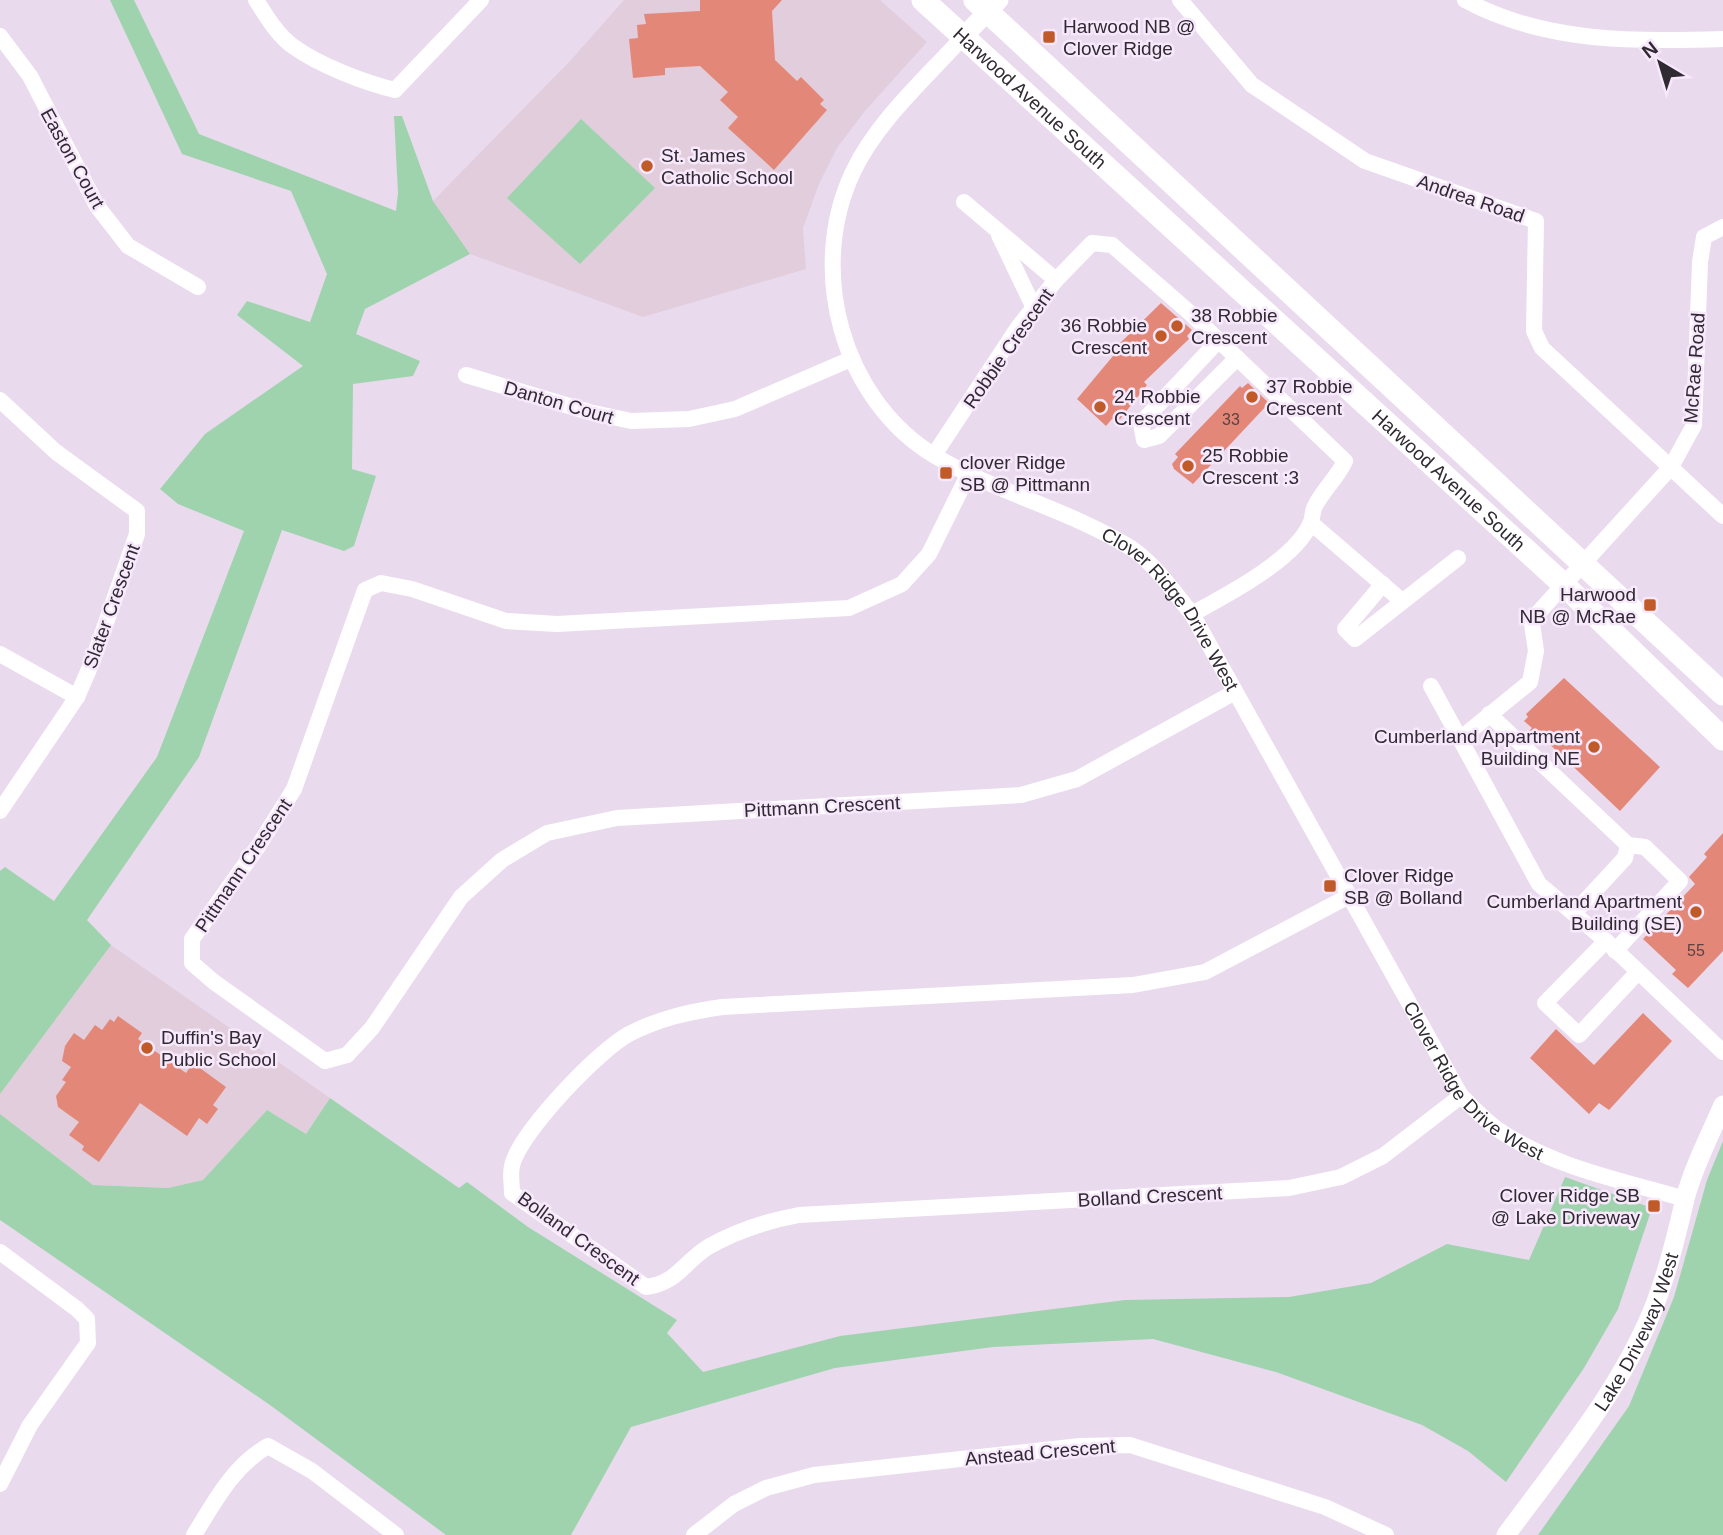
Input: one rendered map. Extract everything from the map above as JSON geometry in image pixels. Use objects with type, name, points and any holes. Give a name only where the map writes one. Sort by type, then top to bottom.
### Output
[{"type":"main road","name":"Harwood Avenue South","points":[[923,0],[1563,584],[1723,739]]},
{"type":"main road","name":"Harwood Avenue South","points":[[987,4],[1583,566],[1723,694]]},
{"type":"street","points":[[256,0],[269,21],[293,47],[349,74],[395,90],[481,0]]},
{"type":"street","name":"Andrea Road","points":[[1180,0],[1252,85],[1365,161],[1536,221],[1534,331],[1542,348],[1723,516]]},
{"type":"street","points":[[1465,0],[1538,28],[1606,40],[1723,39]]},
{"type":"street","name":"Clover Ridge Drive West","points":[[987,4],[963,37],[893,114],[854,170],[842,198],[834,227],[832,258],[837,310],[851,359],[879,402],[903,431],[934,455],[1132,549],[1155,568],[1192,614],[1461,1096],[1495,1128],[1527,1148],[1572,1167],[1685,1199]]},
{"type":"street","name":"Easton Court","points":[[0,36],[30,76],[97,206],[128,246],[198,287]]},
{"type":"street","points":[[964,202],[1056,280]]},
{"type":"street","name":"McRae Road","points":[[1489,714],[1530,682],[1536,651],[1532,624],[1563,584],[1583,566],[1671,467],[1693,425],[1700,262],[1704,237],[1723,227]]},
{"type":"street","points":[[998,232],[1034,308]]},
{"type":"street","name":"Robbie Crescent","points":[[934,455],[1019,326],[1056,280],[1092,243],[1112,245],[1219,340],[1345,461],[1337,478],[1314,506],[1311,523],[1281,559],[1264,573],[1192,614]]},
{"type":"street","points":[[1219,340],[1141,423],[1144,440],[1159,436],[1237,358]]},
{"type":"street","name":"Danton Court","points":[[466,375],[599,415],[631,421],[677,419],[735,410],[851,359]]},
{"type":"street","name":"Slater Crescent","points":[[0,400],[56,452],[137,511],[137,534],[93,660],[77,696],[0,811]]},
{"type":"street","name":"Pittmann Crescent","points":[[969,473],[929,554],[902,584],[849,608],[557,624],[506,621],[412,589],[374,584],[365,590],[294,789],[259,845],[192,939],[192,963],[214,982],[325,1061],[347,1055],[372,1028],[461,897],[502,860],[547,833],[617,818],[1021,795],[1077,779],[1235,692]]},
{"type":"street","points":[[1311,523],[1402,601]]},
{"type":"street","points":[[1383,584],[1345,629],[1355,639],[1458,558]]},
{"type":"street","points":[[0,654],[77,696]]},
{"type":"street","points":[[1431,686],[1539,884],[1611,946],[1723,1052]]},
{"type":"street","points":[[1460,738],[1489,714],[1628,845],[1645,847],[1680,881],[1545,1003],[1579,1035],[1637,973]]},
{"type":"street","points":[[1574,913],[1625,858],[1628,845]]},
{"type":"street","name":"Bolland Crescent","points":[[1349,896],[1205,972],[1157,981],[1119,986],[722,1007],[673,1014],[627,1035],[579,1072],[531,1134],[512,1165],[512,1193],[646,1287],[664,1285],[706,1249],[755,1224],[799,1215],[1289,1188],[1341,1177],[1383,1156],[1461,1096]]},
{"type":"street","name":"Lake Driveway West","points":[[1506,1535],[1605,1399],[1632,1354],[1652,1312],[1670,1261],[1685,1199],[1723,1105]]},
{"type":"street","points":[[0,1252],[78,1309],[87,1319],[88,1342],[30,1425],[0,1484]]},
{"type":"street","name":"Anstead Crescent","points":[[694,1535],[734,1504],[755,1493],[814,1475],[1080,1446],[1130,1445],[1325,1507],[1386,1535]]},
{"type":"street","points":[[194,1535],[216,1498],[246,1459],[268,1446],[312,1471],[396,1535]]},
{"type":"shaded area","name":"St. James Catholic School","points":[[624,0],[880,0],[927,42],[864,112],[837,148],[819,184],[803,228],[806,269],[643,317],[470,254],[433,201],[571,60]]},
{"type":"shaded area","name":"Duffin's Bay Public School","points":[[111,945],[330,1098],[306,1134],[267,1110],[203,1180],[168,1188],[93,1185],[0,1114],[0,1094]]},
{"type":"green space","points":[[110,0],[134,0],[199,134],[396,211],[398,193],[394,116],[402,116],[433,201],[470,254],[365,309],[356,334],[420,361],[413,376],[353,384],[352,469],[376,476],[354,546],[344,551],[282,530],[199,757],[87,920],[111,945],[0,1094],[0,871],[5,867],[54,901],[157,757],[244,531],[178,504],[160,489],[205,434],[303,366],[237,315],[247,301],[310,322],[327,274],[291,191],[182,154]]},
{"type":"green space","points":[[581,119],[655,188],[580,264],[507,198]]},
{"type":"green space","points":[[330,1098],[459,1188],[467,1182],[528,1227],[677,1320],[667,1333],[703,1372],[840,1336],[1125,1300],[1289,1297],[1371,1283],[1447,1244],[1529,1260],[1565,1177],[1652,1208],[1618,1309],[1584,1368],[1506,1482],[1468,1451],[1422,1425],[1276,1372],[1153,1339],[993,1347],[835,1368],[631,1427],[571,1535],[446,1535],[270,1405],[0,1220],[0,1114],[93,1185],[168,1188],[203,1180],[267,1110],[306,1134]]},
{"type":"green space","points":[[1723,1141],[1723,1535],[1538,1535],[1629,1406],[1674,1297],[1707,1180]]},
{"type":"building","points":[[700,0],[782,0],[772,11],[775,60],[797,81],[801,77],[824,100],[820,104],[827,110],[774,170],[728,128],[738,117],[720,100],[728,92],[700,66],[665,68],[665,75],[633,78],[629,39],[638,38],[637,25],[646,24],[644,14],[700,11]]},
{"type":"building","points":[[1161,303],[1192,330],[1187,336],[1189,339],[1144,382],[1147,385],[1117,423],[1112,419],[1106,426],[1077,399],[1118,350],[1115,348]]},
{"type":"building","points":[[1248,383],[1269,403],[1193,484],[1174,469],[1172,464],[1178,457],[1175,454],[1240,386],[1242,388]]},
{"type":"building","name":"Cumberland Appartment Building NE","points":[[1564,678],[1660,767],[1620,811],[1542,737],[1537,742],[1527,733],[1532,728],[1524,721],[1528,717],[1526,714]]},
{"type":"building","name":"Cumberland Apartment Building (SE)","points":[[1723,833],[1723,951],[1688,988],[1672,974],[1676,970],[1643,939],[1695,884],[1689,877],[1707,857],[1704,854]]},
{"type":"building","points":[[1643,1013],[1672,1041],[1609,1110],[1599,1103],[1589,1114],[1530,1058],[1556,1029],[1594,1065]]},
{"type":"building","points":[[118,1016],[142,1033],[138,1039],[186,1073],[193,1063],[226,1087],[213,1105],[218,1109],[207,1124],[199,1118],[187,1136],[140,1103],[99,1162],[82,1150],[84,1146],[69,1135],[79,1122],[58,1107],[56,1096],[66,1082],[62,1080],[71,1067],[62,1061],[65,1046],[74,1033],[84,1040],[95,1025],[102,1030],[110,1019],[114,1022]]},
{"type":"place","name":"Harwood NB @ Clover Ridge","points":[[1049,37]]},
{"type":"place","name":"St. James Catholic School","points":[[647,166]]},
{"type":"place","name":"38 Robbie Crescent","points":[[1177,326]]},
{"type":"place","name":"36 Robbie Crescent","points":[[1161,336]]},
{"type":"place","name":"37 Robbie Crescent","points":[[1252,397]]},
{"type":"place","name":"24 Robbie Crescent","points":[[1100,407]]},
{"type":"place","name":"25 Robbie Crescent :3","points":[[1188,466]]},
{"type":"place","name":"clover Ridge SB @ Pittmann","points":[[946,473]]},
{"type":"place","name":"Harwood NB @ McRae","points":[[1650,605]]},
{"type":"place","name":"Cumberland Appartment Building NE","points":[[1594,747]]},
{"type":"place","name":"Clover Ridge SB @ Bolland","points":[[1330,886]]},
{"type":"place","name":"Cumberland Apartment Building (SE)","points":[[1696,912]]},
{"type":"place","name":"Duffin's Bay Public School","points":[[147,1048]]},
{"type":"place","name":"Clover Ridge SB @ Lake Driveway","points":[[1654,1206]]}]
